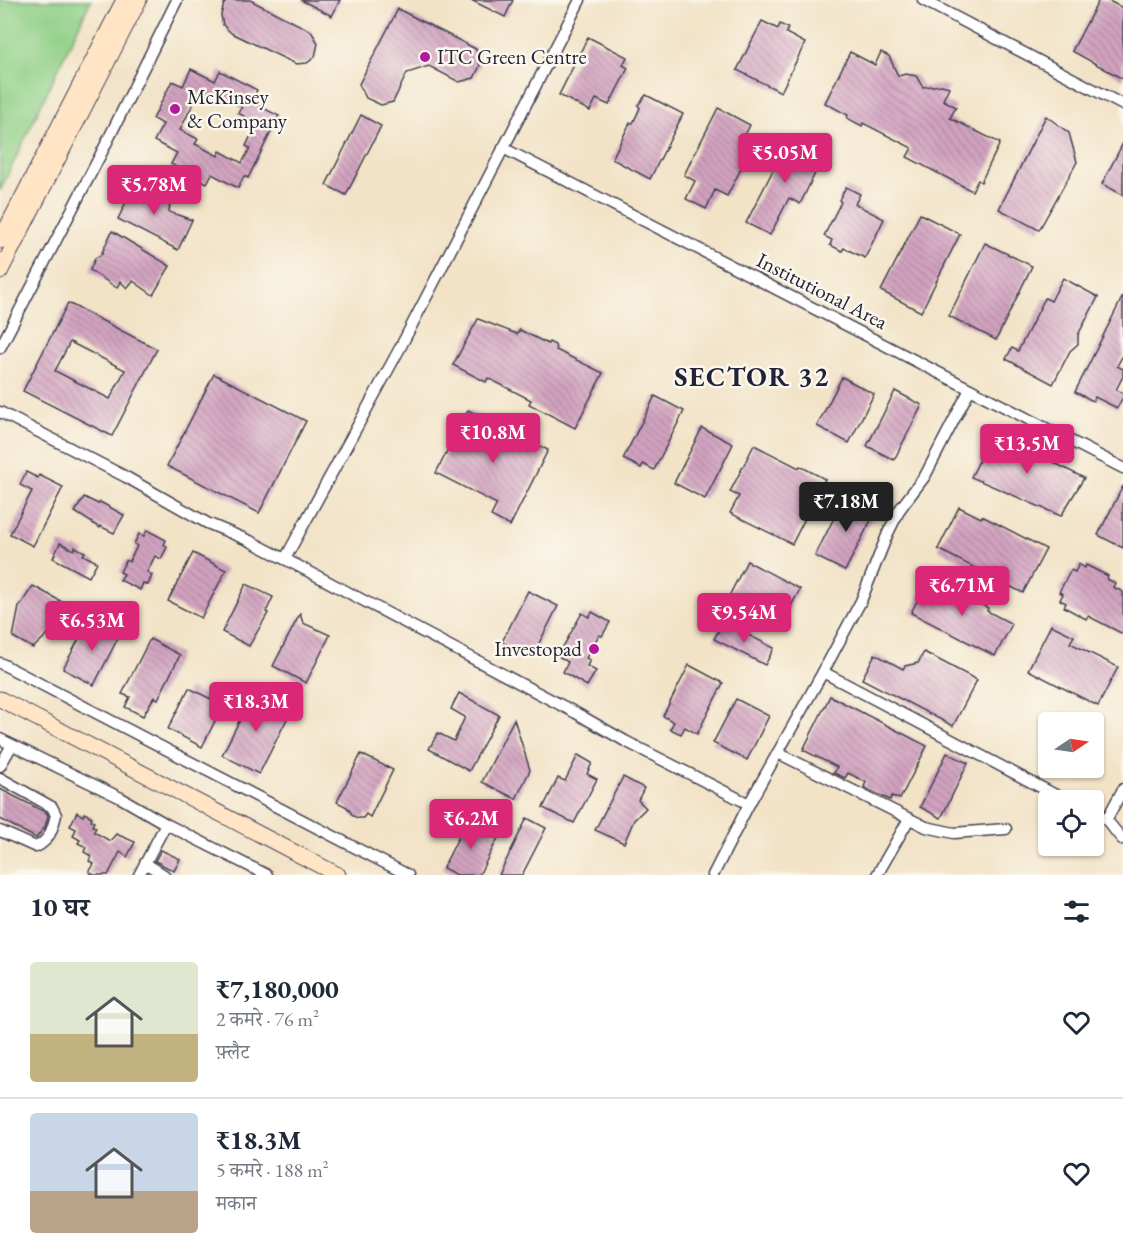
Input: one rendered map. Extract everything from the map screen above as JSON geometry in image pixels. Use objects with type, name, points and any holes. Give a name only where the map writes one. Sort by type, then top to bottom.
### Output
[{"type":"main road","points":[[0,241],[124,0]]},
{"type":"main road","points":[[0,272],[139,0]]},
{"type":"main road","points":[[0,699],[331,873]]},
{"type":"street","points":[[0,348],[104,150],[177,0]]},
{"type":"street","points":[[285,559],[400,348],[580,0]]},
{"type":"street","points":[[923,0],[1123,105]]},
{"type":"street","name":"Institutional Area","points":[[503,148],[1123,468]]},
{"type":"street","points":[[714,875],[749,804],[865,592],[896,517],[925,476],[970,389]]},
{"type":"street","points":[[0,412],[207,522],[285,559],[576,712],[625,741],[749,804]]},
{"type":"street","points":[[0,663],[408,875]]},
{"type":"street","points":[[823,672],[1046,790]]},
{"type":"street","points":[[0,739],[122,798],[247,870],[267,875]]},
{"type":"street","points":[[0,765],[12,745]]},
{"type":"street","points":[[778,753],[909,819],[940,831],[954,833],[1006,829]]},
{"type":"street","points":[[0,778],[52,807],[56,815],[52,833],[45,843],[36,847],[0,831]]},
{"type":"street","points":[[1122,838],[1106,818],[1123,789]]},
{"type":"street","points":[[877,875],[909,819]]},
{"type":"street","points":[[138,875],[165,824]]},
{"type":"street","points":[[145,863],[164,875]]},
{"type":"green space","points":[[0,0],[91,0],[0,191]]},
{"type":"building","points":[[228,0],[250,0],[311,31],[318,43],[315,57],[307,63],[296,64],[231,33],[223,25],[221,15],[224,4]]},
{"type":"building","points":[[301,0],[340,0],[332,16]]},
{"type":"building","points":[[471,0],[513,0],[505,17]]},
{"type":"building","points":[[1099,0],[1107,0],[1123,8],[1123,79],[1072,51]]},
{"type":"building","name":"ITC Green Centre","points":[[398,9],[476,49],[480,66],[474,78],[459,82],[429,66],[407,73],[393,102],[381,105],[366,98],[359,84]]},
{"type":"building","points":[[762,21],[778,29],[780,24],[788,28],[786,33],[805,43],[781,92],[737,70]]},
{"type":"building","points":[[588,37],[627,57],[623,65],[628,68],[609,105],[596,99],[590,111],[559,95]]},
{"type":"building","points":[[850,52],[875,65],[881,52],[889,56],[898,76],[906,74],[916,76],[923,87],[942,85],[949,87],[943,100],[956,107],[950,118],[1000,143],[981,182],[978,180],[972,191],[907,157],[912,148],[863,123],[862,126],[847,118],[848,115],[825,103]]},
{"type":"building","points":[[191,69],[215,81],[220,71],[257,90],[251,102],[279,116],[248,178],[244,176],[238,188],[212,174],[207,183],[171,164],[177,153],[154,141],[163,124],[153,119],[172,81],[183,86]],"holes":[[[199,92],[216,101],[219,95],[242,107],[238,113],[257,123],[246,146],[250,148],[242,163],[220,151],[218,156],[195,144],[198,139],[180,130]]]},
{"type":"building","points":[[646,95],[683,114],[650,179],[612,159],[630,123],[633,123],[640,108],[638,105]]},
{"type":"building","points":[[718,108],[750,125],[742,141],[752,147],[727,196],[715,190],[706,209],[686,199],[695,181],[684,175]]},
{"type":"building","points":[[361,115],[381,126],[346,195],[326,185]]},
{"type":"building","points":[[1046,116],[1069,133],[1077,162],[1039,230],[999,209]]},
{"type":"building","points":[[790,137],[824,155],[800,204],[789,198],[770,235],[746,223]]},
{"type":"building","points":[[1123,143],[1123,195],[1102,184]]},
{"type":"building","points":[[134,181],[145,183],[151,190],[165,193],[163,199],[170,202],[169,212],[192,220],[178,250],[118,219],[128,198],[128,190]]},
{"type":"building","points":[[846,187],[860,194],[855,204],[884,219],[865,258],[844,248],[842,251],[830,245],[832,240],[824,236]]},
{"type":"building","points":[[920,214],[960,234],[921,312],[881,291]]},
{"type":"building","points":[[112,231],[170,266],[153,295],[133,281],[127,288],[120,281],[117,288],[90,270],[95,258],[101,255]]},
{"type":"building","points":[[985,243],[1032,266],[996,340],[949,316]]},
{"type":"building","points":[[1063,278],[1098,297],[1078,335],[1078,344],[1070,351],[1053,384],[1006,359],[1012,348],[1018,351],[1045,298],[1051,301]]},
{"type":"building","points":[[1123,296],[1123,355],[1117,366],[1123,369],[1123,376],[1116,390],[1123,393],[1123,397],[1117,408],[1095,397],[1093,401],[1075,392]]},
{"type":"building","points":[[68,303],[157,349],[112,436],[23,391]],"holes":[[[70,342],[125,370],[110,399],[55,371]]]},
{"type":"building","points":[[478,319],[517,334],[520,330],[548,344],[549,342],[555,345],[556,350],[603,373],[575,428],[529,404],[531,400],[488,378],[486,382],[453,365]]},
{"type":"building","points":[[214,374],[306,421],[259,513],[167,466]]},
{"type":"building","points":[[842,377],[874,394],[849,443],[817,426]]},
{"type":"building","points":[[895,391],[922,405],[894,460],[867,446]]},
{"type":"building","points":[[655,396],[684,411],[654,470],[643,464],[641,468],[623,459]]},
{"type":"building","points":[[468,410],[548,450],[510,526],[491,516],[497,504],[436,473]]},
{"type":"building","points":[[702,428],[733,444],[705,499],[674,483]]},
{"type":"building","points":[[994,432],[1084,478],[1061,516],[971,477]]},
{"type":"building","points":[[754,445],[825,479],[792,544],[730,513],[739,496],[730,492]]},
{"type":"building","points":[[26,472],[38,478],[39,475],[63,487],[33,546],[10,534],[32,491],[20,485]]},
{"type":"building","points":[[1123,486],[1123,548],[1098,535]]},
{"type":"building","points":[[845,496],[877,508],[845,571],[815,556]]},
{"type":"building","points":[[84,497],[98,504],[100,502],[124,515],[114,533],[100,526],[100,528],[75,512]]},
{"type":"building","points":[[959,507],[981,518],[982,516],[1046,549],[1023,593],[938,549]]},
{"type":"building","points":[[147,530],[166,540],[164,545],[167,547],[161,559],[155,556],[147,572],[152,575],[148,585],[143,583],[140,590],[120,580],[124,574],[120,572],[126,560],[129,562],[137,546],[134,544],[139,534],[144,536]]},
{"type":"building","points":[[60,543],[74,550],[75,547],[85,552],[83,555],[97,562],[89,577],[53,558]]},
{"type":"building","points":[[193,553],[226,570],[201,618],[168,601]]},
{"type":"building","points":[[747,561],[800,589],[780,627],[727,600]]},
{"type":"building","points":[[1079,564],[1108,576],[1107,579],[1115,583],[1113,587],[1123,592],[1123,634],[1088,616],[1086,619],[1064,607],[1066,603],[1060,600],[1063,594],[1059,592],[1071,570],[1075,572]]},
{"type":"building","points":[[927,581],[942,588],[943,585],[988,608],[987,611],[1012,624],[995,656],[911,613]]},
{"type":"building","points":[[246,584],[273,597],[266,612],[268,613],[249,646],[222,632]]},
{"type":"building","points":[[33,586],[66,604],[52,630],[33,648],[13,637],[19,607]]},
{"type":"building","points":[[528,591],[558,606],[532,657],[502,642]]},
{"type":"building","points":[[592,612],[610,622],[602,636],[599,635],[586,658],[590,660],[587,666],[596,671],[587,686],[563,672],[568,662],[558,656],[582,613],[589,617]]},
{"type":"building","points":[[300,614],[303,623],[330,635],[306,683],[273,666]]},
{"type":"building","points":[[90,618],[120,634],[94,685],[63,669]]},
{"type":"building","points":[[723,622],[774,648],[765,665],[714,639]]},
{"type":"building","points":[[1051,625],[1074,636],[1070,643],[1118,667],[1098,706],[1028,670]]},
{"type":"building","points":[[150,639],[180,655],[158,699],[154,697],[143,716],[125,707],[130,697],[122,694]]},
{"type":"building","points":[[924,652],[977,680],[953,726],[862,679],[875,654],[903,669],[905,666],[918,663]]},
{"type":"building","points":[[689,665],[723,683],[697,734],[685,727],[681,734],[670,729],[674,722],[663,716]]},
{"type":"building","points":[[189,688],[223,705],[202,747],[168,729]]},
{"type":"building","points":[[254,692],[291,711],[259,774],[222,755]]},
{"type":"building","points":[[459,693],[499,715],[469,771],[429,749],[438,733],[454,741],[465,717],[451,709]]},
{"type":"building","points":[[830,696],[927,746],[900,799],[892,796],[890,800],[871,791],[864,787],[866,782],[848,773],[845,778],[834,773],[837,767],[803,750]]},
{"type":"building","points":[[736,699],[769,716],[747,760],[713,743]]},
{"type":"building","points":[[514,719],[530,770],[516,799],[482,782]]},
{"type":"building","points":[[947,753],[968,763],[941,818],[920,807]]},
{"type":"building","points":[[361,754],[393,770],[370,817],[366,814],[363,818],[358,818],[353,816],[347,807],[337,802]]},
{"type":"building","points":[[578,755],[592,763],[587,774],[597,779],[574,823],[543,808],[558,778],[565,781]]},
{"type":"building","points":[[623,777],[644,788],[638,800],[646,808],[634,820],[624,843],[595,830]]},
{"type":"building","points":[[0,789],[47,813],[45,827],[36,838],[0,819]]},
{"type":"building","points":[[77,812],[83,816],[84,813],[92,817],[91,820],[94,822],[92,826],[96,827],[94,832],[110,841],[116,834],[135,842],[127,857],[120,852],[108,875],[94,875],[89,872],[94,864],[89,861],[91,856],[84,852],[86,847],[78,843],[80,840],[73,836],[76,829],[70,826]]},
{"type":"building","points":[[527,818],[546,828],[522,875],[499,875]]},
{"type":"building","points":[[467,820],[499,836],[479,875],[457,875],[443,868]]},
{"type":"building","points":[[161,850],[180,859],[174,871],[155,861]]},
{"type":"place","name":"ITC Green Centre","points":[[425,57]]},
{"type":"place","name":"McKinsey & Company","points":[[175,109]]},
{"type":"place","name":"Investopad","points":[[594,649]]},
{"type":"district","name":"SECTOR 32","points":[[752,377]]}]
